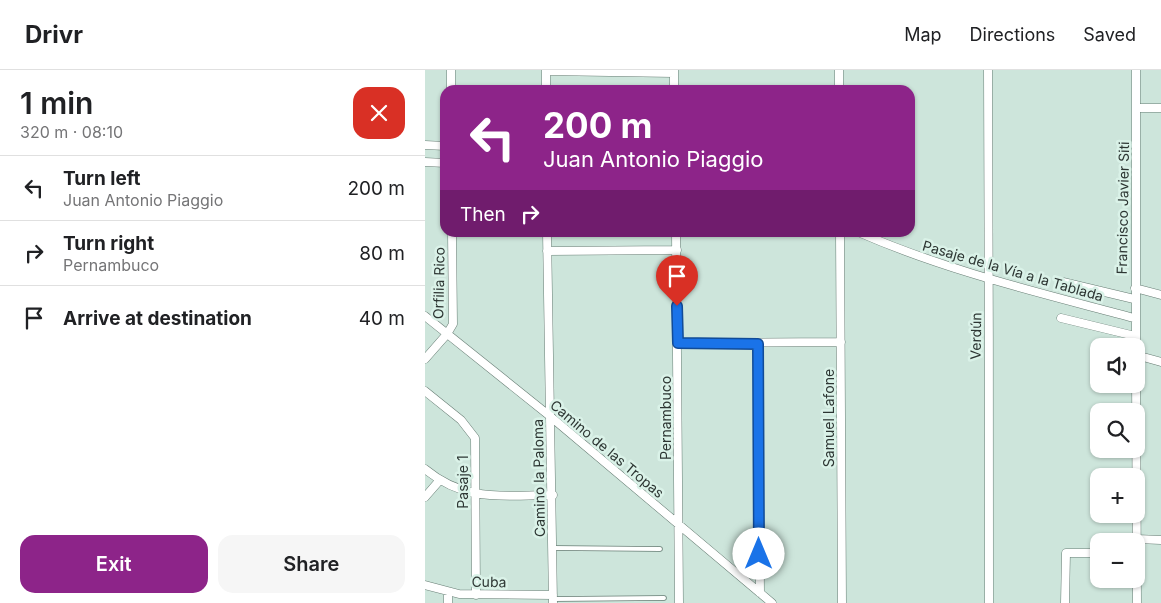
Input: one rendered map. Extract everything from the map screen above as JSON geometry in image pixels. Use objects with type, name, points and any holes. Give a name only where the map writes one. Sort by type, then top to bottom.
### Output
[{"type":"street","points":[[451,70],[451,85]]},
{"type":"street","points":[[546,85],[546,70],[674,72],[675,85]]},
{"type":"street","points":[[839,70],[839,85]]},
{"type":"street","name":"Verdún","points":[[988,70],[990,280],[988,355],[989,603]]},
{"type":"street","name":"Francisco Javier Siti","points":[[1135,336],[1136,70]]},
{"type":"street","points":[[1137,108],[1161,108]]},
{"type":"street","points":[[425,145],[440,146]]},
{"type":"street","points":[[425,162],[440,163]]},
{"type":"street","name":"Orfilia Rico","points":[[447,334],[453,324],[452,237]]},
{"type":"street","name":"Camino la Paloma","points":[[547,237],[553,495],[553,599]]},
{"type":"street","name":"Pernambuco","points":[[676,237],[679,603]]},
{"type":"street","name":"Samuel Lafone","points":[[841,237],[842,603]]},
{"type":"street","name":"Pasaje de la Vía a la Tablada","points":[[869,237],[901,251],[990,280],[1134,318]]},
{"type":"street","points":[[547,251],[677,250]]},
{"type":"street","points":[[1063,282],[1134,299]]},
{"type":"street","points":[[1135,288],[1161,295]]},
{"type":"street","name":"Camino de las Tropas","points":[[425,316],[551,417],[678,526],[772,603]]},
{"type":"street","points":[[1061,318],[1135,336]]},
{"type":"street","points":[[425,359],[447,334]]},
{"type":"street","points":[[678,343],[841,342]]},
{"type":"street","points":[[758,344],[760,592]]},
{"type":"street","points":[[1145,358],[1161,362]]},
{"type":"street","name":"Pasaje 1","points":[[425,391],[461,420],[475,438],[476,595]]},
{"type":"street","points":[[1136,393],[1137,533]]},
{"type":"street","points":[[425,469],[439,481],[462,492],[476,494],[553,495]]},
{"type":"street","points":[[425,497],[439,481]]},
{"type":"street","points":[[1145,540],[1161,540]]},
{"type":"street","points":[[1065,603],[1066,553],[1090,553]]},
{"type":"street","name":"Cuba","points":[[425,585],[448,592],[519,599],[553,599]]},
{"type":"street","points":[[1137,588],[1137,603]]},
{"type":"street","points":[[448,592],[448,603]]},
{"type":"lane","points":[[553,548],[660,549]]},
{"type":"lane","points":[[553,599],[664,598]]},
{"type":"route","points":[[677,306],[678,343],[758,344],[759,554]]}]
